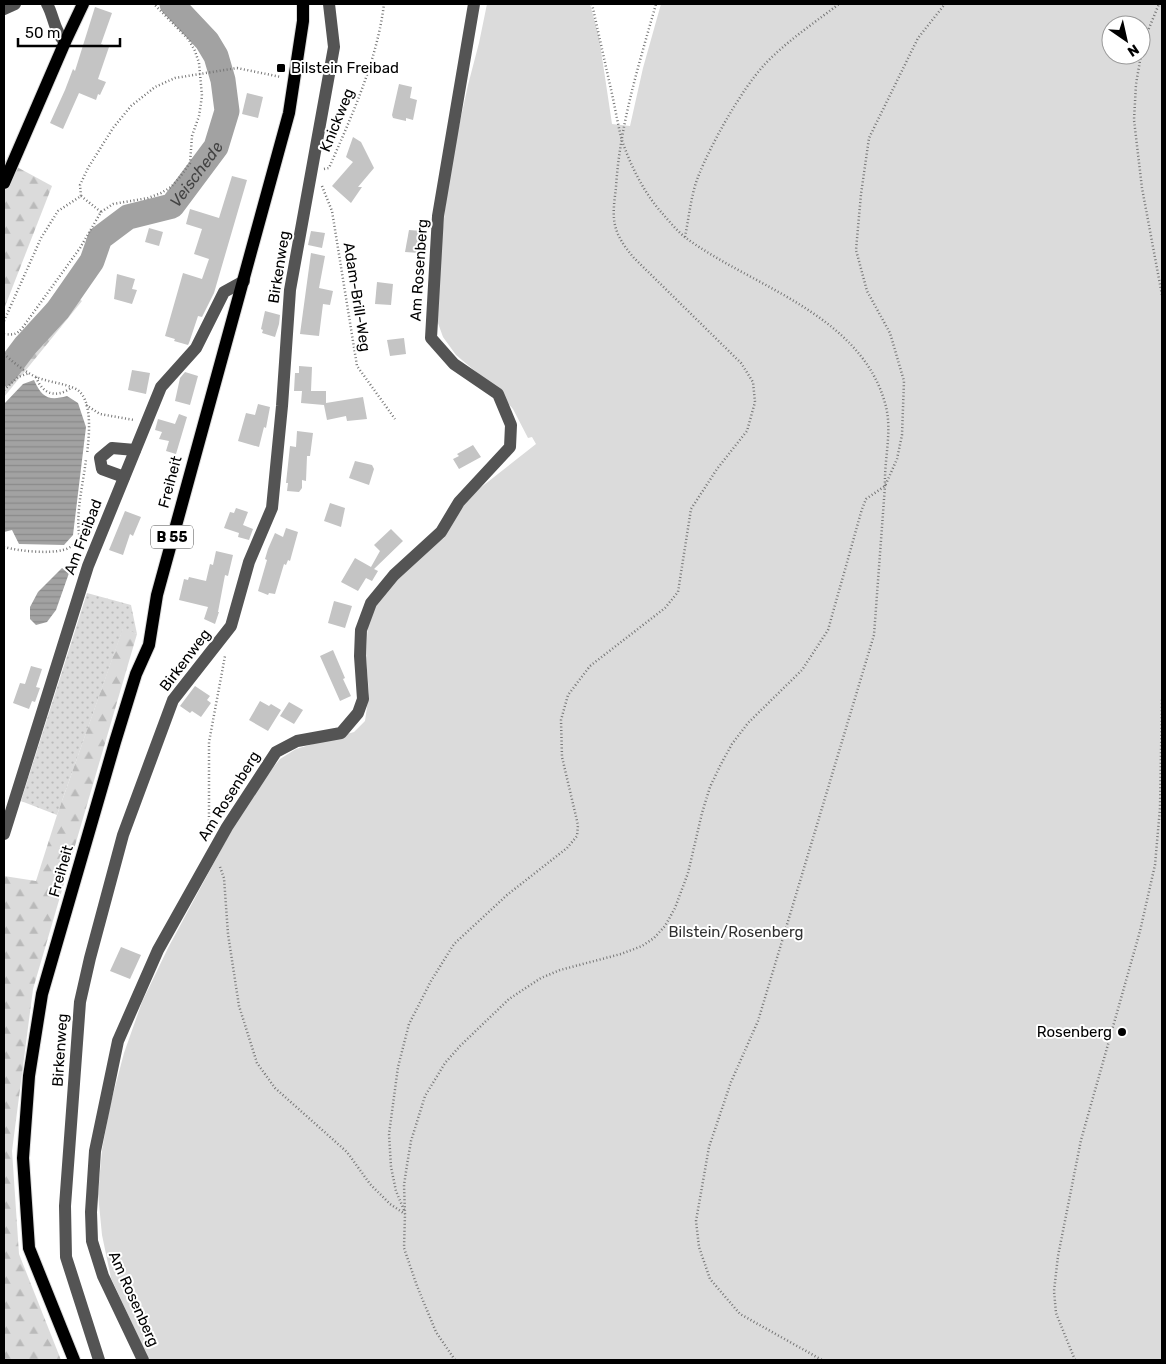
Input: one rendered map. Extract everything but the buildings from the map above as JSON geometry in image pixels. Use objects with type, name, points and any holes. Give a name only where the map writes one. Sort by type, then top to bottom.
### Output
[{"type":"main road","points":[[4,183],[83,4]]},
{"type":"main road","name":"Freiheit","points":[[74,1360],[29,1248],[23,1158],[28,1076],[42,994],[136,674],[149,645],[157,595],[289,114],[303,21],[302,4]]},
{"type":"street","points":[[4,9],[15,4]]},
{"type":"street","points":[[47,4],[51,10],[56,29],[65,42]]},
{"type":"street","name":"Birkenweg","points":[[99,1360],[66,1257],[65,1206],[80,1002],[123,835],[173,700],[231,626],[249,562],[272,508],[282,406],[290,290],[334,47],[329,4]]},
{"type":"street","name":"Am Rosenberg","points":[[143,1360],[103,1276],[92,1241],[95,1151],[118,1041],[158,950],[228,827],[276,752],[297,742],[341,733],[358,713],[363,699],[360,656],[361,630],[371,603],[394,575],[441,532],[459,502],[510,447],[511,425],[498,394],[454,364],[431,338],[438,216],[474,4]]},
{"type":"street","name":"Am Freibad","points":[[4,834],[88,566],[161,388],[196,348],[224,292],[244,281]]},
{"type":"street","points":[[124,477],[102,469],[100,458],[112,448],[135,450]]},
{"type":"path","points":[[4,334],[14,335],[23,327],[80,248],[101,212],[113,204],[148,198],[161,193],[171,187],[190,163],[192,136],[199,116],[202,96],[195,51],[189,40],[154,4]]},
{"type":"path","name":"Knickweg","points":[[311,174],[329,168],[345,132],[369,70],[381,28],[384,4]]},
{"type":"path","points":[[592,4],[622,138],[645,189],[661,212],[684,237],[712,255],[800,304],[846,339],[862,357],[877,382],[886,404],[888,425],[884,472],[885,486],[874,635],[758,1022],[731,1082],[709,1147],[696,1221],[699,1247],[710,1279],[740,1314],[822,1360]]},
{"type":"path","points":[[406,1214],[396,1191],[389,1134],[398,1067],[409,1024],[431,981],[454,944],[507,895],[567,848],[577,836],[578,825],[562,757],[561,720],[568,695],[590,666],[665,608],[678,592],[691,509],[717,469],[747,431],[755,402],[753,382],[742,363],[634,258],[620,240],[614,219],[617,168],[622,138],[635,80],[656,4]]},
{"type":"path","points":[[684,237],[698,178],[719,134],[743,93],[764,65],[799,34],[839,4]]},
{"type":"path","points":[[455,1360],[436,1332],[404,1248],[406,1214],[404,1185],[406,1165],[411,1141],[425,1096],[445,1063],[509,999],[541,978],[560,970],[621,954],[642,946],[654,938],[665,926],[675,908],[688,874],[710,787],[732,744],[748,723],[802,670],[828,630],[864,504],[866,499],[885,486],[897,459],[902,435],[904,381],[890,333],[866,291],[856,250],[868,138],[918,38],[944,4]]},
{"type":"path","points":[[1151,23],[1159,4]]},
{"type":"path","points":[[1139,65],[1134,120],[1142,188],[1162,295]]},
{"type":"path","points":[[101,212],[81,196],[80,185],[112,128],[131,106],[155,87],[176,78],[237,68],[280,77],[295,76]]},
{"type":"path","name":"Adam-Brill-Weg","points":[[311,174],[324,188],[332,211],[357,366],[395,419]]},
{"type":"path","points":[[4,321],[41,238],[58,211],[81,196]]},
{"type":"path","points":[[5,356],[36,377],[72,387],[81,393],[86,405],[89,431],[79,512],[80,541],[88,566]]},
{"type":"path","points":[[4,390],[18,376],[30,373]]},
{"type":"path","points":[[36,377],[42,389],[52,395],[64,393],[72,387]]},
{"type":"path","points":[[86,405],[100,414],[147,422]]},
{"type":"path","points":[[4,547],[59,551],[65,550],[80,541]]},
{"type":"path","points":[[225,655],[209,742],[209,836],[224,878],[229,942],[239,1006],[257,1063],[275,1088],[347,1152],[370,1184],[390,1204],[406,1214]]},
{"type":"path","points":[[1075,1360],[1056,1312],[1054,1291],[1058,1256],[1084,1130],[1140,931],[1155,865],[1160,808],[1162,698]]},
{"type":"green space","name":"Bilstein/Rosenberg","points":[[487,4],[590,4],[599,37],[612,124],[630,126],[643,68],[661,4],[1162,4],[1162,1360],[149,1360],[111,1278],[102,1235],[98,1194],[102,1150],[110,1106],[124,1053],[142,1002],[168,948],[243,809],[268,774],[280,759],[296,749],[354,732],[365,721],[369,693],[366,658],[368,621],[381,592],[414,558],[444,538],[461,508],[475,492],[536,444],[532,437],[528,438],[513,409],[494,387],[456,355],[443,337],[434,312],[449,172]]},
{"type":"green space","points":[[4,160],[52,186],[4,309]]},
{"type":"green space","points":[[61,285],[82,301],[4,397],[4,360]]},
{"type":"green space","points":[[87,593],[131,605],[137,634],[123,629],[57,815],[21,801]]},
{"type":"green space","points":[[123,628],[137,634],[33,989],[12,1151],[19,1254],[61,1360],[4,1360],[4,876],[36,881],[57,815]]},
{"type":"shaded area","points":[[34,380],[40,391],[47,397],[67,396],[78,403],[86,427],[73,535],[64,545],[19,544],[12,530],[4,532],[4,404],[23,384]]},
{"type":"shaded area","points":[[62,568],[69,573],[56,610],[47,622],[36,625],[30,619],[30,607],[38,592]]},
{"type":"waterway","name":"Veischede","points":[[4,374],[25,346],[58,310],[92,261],[100,238],[128,217],[172,206],[216,147],[227,111],[223,80],[216,56],[207,41],[172,4]]},
{"type":"place","name":"Bilstein Freibad","points":[[281,68]]},
{"type":"place","name":"Rosenberg","points":[[1122,1032]]}]
